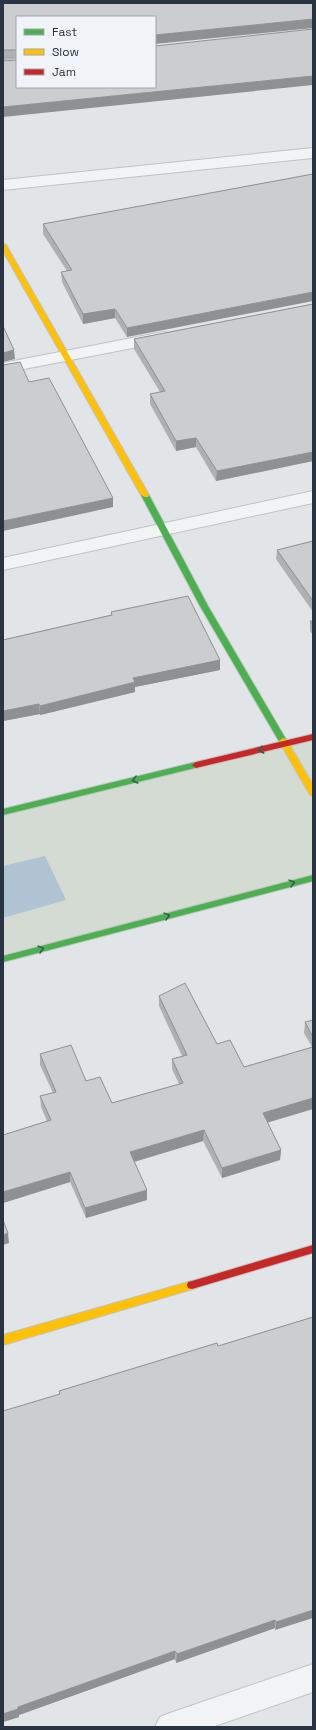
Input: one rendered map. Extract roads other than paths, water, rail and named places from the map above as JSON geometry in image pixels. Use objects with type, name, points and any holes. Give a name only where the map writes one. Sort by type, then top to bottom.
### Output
[{"type":"street","points":[[3,185],[313,153]]},
{"type":"street","points":[[3,245],[164,529],[204,606],[313,793]]},
{"type":"street","points":[[3,368],[182,333]]},
{"type":"street","points":[[3,564],[313,497]]},
{"type":"street","points":[[3,812],[313,737]]},
{"type":"street","points":[[3,959],[313,878]]},
{"type":"street","points":[[3,1340],[313,1249]]},
{"type":"street","points":[[170,1727],[313,1678]]},
{"type":"water","points":[[45,856],[66,900],[3,918],[3,866]]}]
